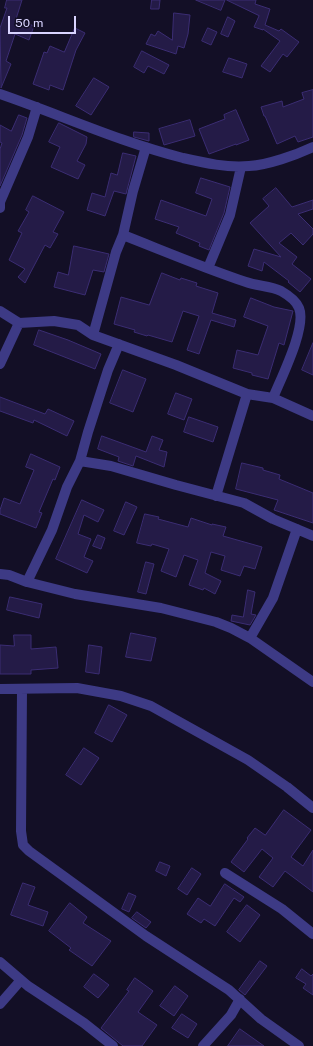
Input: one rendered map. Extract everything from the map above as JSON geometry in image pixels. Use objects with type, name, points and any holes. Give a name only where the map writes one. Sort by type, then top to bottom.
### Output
[{"type":"street","points":[[0,94],[146,147],[206,163],[241,166],[260,164],[299,153],[313,147]]},
{"type":"street","points":[[0,208],[0,202],[28,137],[37,107]]},
{"type":"street","points":[[93,335],[116,252],[123,234],[133,191],[146,147]]},
{"type":"street","points":[[208,268],[230,215],[241,166]]},
{"type":"street","points":[[123,234],[246,282],[281,291],[293,299],[299,308],[301,317],[300,328],[273,398]]},
{"type":"street","points":[[0,311],[19,323],[54,321],[78,325],[93,335],[176,365],[247,394],[273,398],[313,416]]},
{"type":"street","points":[[0,364],[19,323]]},
{"type":"street","points":[[27,582],[52,530],[67,487],[80,461],[108,370],[119,344]]},
{"type":"street","points":[[216,496],[247,394]]},
{"type":"street","points":[[80,461],[111,466],[244,503],[272,519],[313,536]]},
{"type":"street","points":[[250,638],[273,598],[297,529]]},
{"type":"street","points":[[0,574],[9,575],[27,582],[75,594],[161,608],[216,622],[250,638],[313,682]]},
{"type":"street","points":[[0,689],[22,690],[77,688],[121,696],[151,706],[248,760],[287,787],[313,808]]},
{"type":"street","points":[[22,690],[21,831],[23,845],[29,851],[146,936],[229,990],[261,1018],[299,1046]]},
{"type":"street","points":[[226,872],[282,909],[313,934]]},
{"type":"street","points":[[0,962],[21,980],[84,1023],[113,1046]]},
{"type":"street","points":[[0,1004],[21,980]]},
{"type":"street","points":[[203,1046],[231,1015],[240,999]]},
{"type":"building","points":[[7,0],[22,0],[16,19],[34,26],[29,40],[15,34],[6,61],[11,64],[1,88],[0,28],[7,8],[5,8]]},
{"type":"building","points":[[152,0],[160,0],[159,9],[151,9]]},
{"type":"building","points":[[196,0],[225,0],[221,10]]},
{"type":"building","points":[[227,0],[256,0],[255,4],[270,9],[265,25],[279,31],[281,29],[299,42],[287,57],[283,54],[270,72],[261,66],[280,41],[263,29],[254,27],[259,16]]},
{"type":"building","points":[[174,13],[190,15],[188,34],[184,48],[178,46],[176,54],[146,44],[151,34],[155,36],[158,31],[172,40]]},
{"type":"building","points":[[228,17],[235,21],[228,37],[221,34]]},
{"type":"building","points":[[75,28],[85,33],[76,50],[63,90],[50,85],[49,90],[33,84],[44,52],[47,53],[50,46],[64,52]]},
{"type":"building","points":[[208,28],[217,32],[211,45],[202,41]]},
{"type":"building","points":[[142,51],[169,65],[164,74],[148,66],[144,73],[134,67]]},
{"type":"building","points":[[229,58],[247,64],[242,78],[223,72]]},
{"type":"building","points":[[94,78],[109,87],[91,115],[76,106]]},
{"type":"building","points":[[313,90],[313,137],[298,142],[295,136],[277,144],[261,107],[282,101],[283,107],[304,99],[302,93]]},
{"type":"building","points":[[236,110],[249,140],[209,154],[199,129],[225,119],[224,115]]},
{"type":"building","points":[[19,115],[27,118],[22,135],[0,186],[0,149],[2,143],[0,142],[0,125],[11,131]]},
{"type":"building","points":[[190,120],[195,136],[164,145],[159,129]]},
{"type":"building","points":[[59,123],[87,137],[86,144],[77,161],[85,165],[78,179],[51,167],[60,147],[49,142]]},
{"type":"building","points":[[134,132],[149,133],[149,141],[134,137]]},
{"type":"building","points":[[123,153],[136,156],[126,194],[114,191],[105,216],[87,210],[92,193],[105,197],[111,173],[117,175]]},
{"type":"building","points":[[201,178],[230,187],[224,213],[209,250],[199,246],[200,243],[176,233],[179,227],[155,219],[161,200],[206,216],[212,199],[196,193]]},
{"type":"building","points":[[276,188],[292,207],[313,200],[313,209],[298,214],[313,229],[313,234],[303,245],[291,233],[279,243],[297,257],[292,264],[311,279],[300,292],[288,282],[289,281],[264,262],[262,271],[248,266],[254,249],[281,257],[250,223],[269,206],[263,199]]},
{"type":"building","points":[[33,196],[64,212],[53,232],[58,234],[50,248],[45,245],[25,283],[18,277],[25,269],[9,260],[22,233],[18,231],[29,212],[26,210]]},
{"type":"building","points":[[74,246],[109,254],[104,272],[93,270],[85,295],[54,287],[58,272],[68,275]]},
{"type":"building","points":[[162,273],[180,280],[181,278],[197,283],[196,286],[218,293],[212,313],[236,320],[234,327],[211,320],[199,354],[187,350],[199,316],[183,311],[172,342],[134,332],[135,330],[114,324],[121,297],[149,305]]},
{"type":"building","points":[[251,298],[274,307],[293,311],[284,345],[279,343],[268,379],[233,368],[237,350],[258,355],[268,326],[244,317]]},
{"type":"building","points":[[39,330],[101,354],[95,369],[34,345]]},
{"type":"building","points":[[313,343],[313,375],[302,370]]},
{"type":"building","points":[[123,370],[146,379],[133,412],[110,403]]},
{"type":"building","points":[[176,393],[192,399],[184,420],[168,414]]},
{"type":"building","points":[[0,397],[45,414],[48,409],[74,421],[67,436],[34,420],[33,423],[0,411]]},
{"type":"building","points":[[189,417],[218,427],[213,442],[184,432]]},
{"type":"building","points":[[102,436],[146,452],[152,436],[163,440],[159,450],[167,452],[164,467],[136,456],[133,466],[118,461],[119,457],[98,449]]},
{"type":"building","points":[[31,454],[60,467],[55,480],[53,479],[39,512],[42,513],[36,528],[0,514],[4,498],[20,504],[34,470],[26,467]]},
{"type":"building","points":[[242,463],[263,468],[263,470],[280,475],[279,479],[313,493],[313,523],[274,510],[278,500],[236,489]]},
{"type":"building","points":[[82,500],[104,510],[98,522],[84,515],[78,534],[91,539],[84,557],[93,561],[87,573],[56,559]]},
{"type":"building","points":[[126,502],[137,507],[124,535],[114,531]]},
{"type":"building","points":[[145,514],[188,527],[191,518],[212,525],[226,527],[223,536],[262,547],[255,569],[244,566],[240,576],[221,570],[225,556],[211,552],[205,573],[221,581],[215,594],[204,588],[203,590],[189,585],[198,560],[184,555],[176,577],[161,571],[169,549],[152,544],[151,546],[137,543]]},
{"type":"building","points":[[98,535],[105,538],[101,549],[93,546]]},
{"type":"building","points":[[146,562],[154,564],[146,594],[138,592]]},
{"type":"building","points":[[248,590],[255,592],[251,614],[256,615],[250,625],[231,621],[232,615],[243,617]]},
{"type":"building","points":[[10,597],[42,604],[39,618],[7,610]]},
{"type":"building","points":[[131,633],[156,638],[151,661],[126,657]]},
{"type":"building","points":[[14,635],[31,635],[31,649],[56,647],[58,668],[31,670],[31,674],[0,674],[0,645],[14,646]]},
{"type":"building","points":[[89,645],[102,647],[99,674],[86,672]]},
{"type":"building","points":[[109,705],[127,715],[112,742],[95,733]]},
{"type":"building","points":[[84,748],[99,758],[81,785],[66,775]]},
{"type":"building","points":[[284,810],[311,830],[291,857],[303,866],[313,850],[313,892],[285,871],[273,887],[259,877],[273,858],[262,849],[244,872],[231,862],[255,828],[265,835]]},
{"type":"building","points":[[160,862],[170,866],[166,876],[156,871]]},
{"type":"building","points":[[192,868],[201,874],[187,895],[178,889]]},
{"type":"building","points":[[23,883],[35,887],[28,905],[48,912],[43,926],[11,915]]},
{"type":"building","points":[[225,884],[244,897],[240,902],[234,898],[215,926],[204,919],[201,923],[187,914],[198,898],[210,906]]},
{"type":"building","points":[[129,893],[136,896],[129,912],[122,909]]},
{"type":"building","points":[[70,903],[87,917],[83,923],[111,941],[92,966],[69,950],[71,948],[49,931]]},
{"type":"building","points":[[247,905],[260,915],[240,942],[227,932]]},
{"type":"building","points":[[137,912],[151,922],[146,928],[132,918]]},
{"type":"building","points":[[260,961],[267,966],[245,995],[239,990]]},
{"type":"building","points":[[302,969],[311,976],[313,974],[313,995],[303,988],[306,984],[296,978]]},
{"type":"building","points":[[94,974],[109,985],[98,998],[84,987]]},
{"type":"building","points":[[135,978],[153,991],[138,1012],[157,1025],[142,1046],[123,1046],[101,1028],[129,991],[127,990]]},
{"type":"building","points":[[175,986],[188,996],[174,1016],[160,1006]]},
{"type":"building","points":[[182,1014],[197,1024],[188,1038],[172,1028]]},
{"type":"building","points":[[240,1029],[264,1046],[228,1046]]}]
